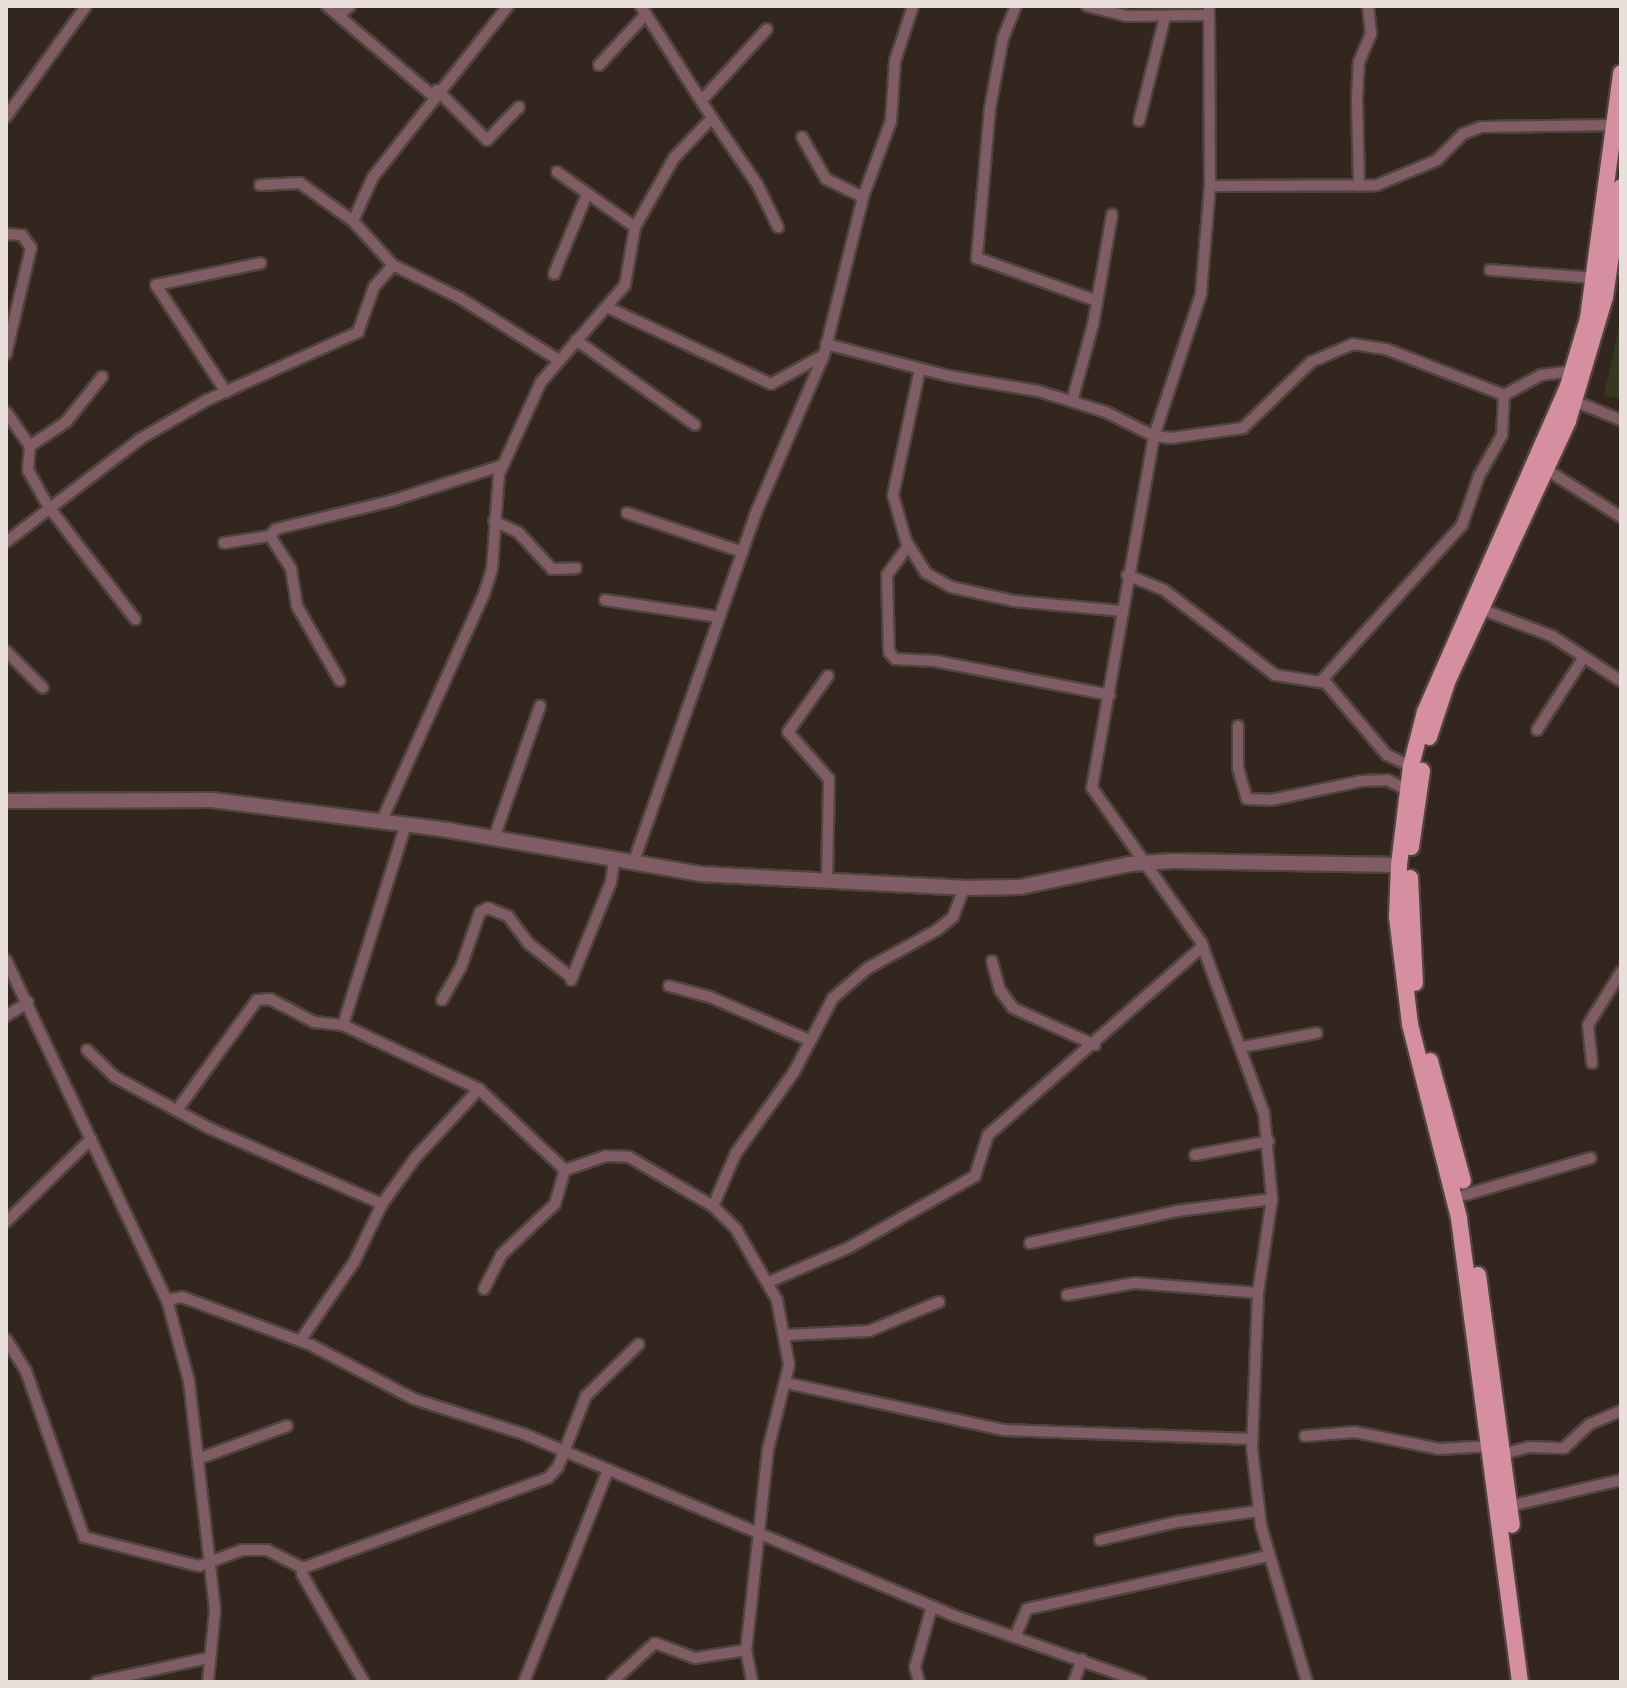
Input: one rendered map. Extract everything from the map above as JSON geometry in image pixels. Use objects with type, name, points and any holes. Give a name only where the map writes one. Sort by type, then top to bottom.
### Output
[{"type":"main road","points":[[1520,1682],[1510,1506],[1497,1450],[1459,1218],[1410,1024],[1397,917],[1399,865],[1411,766],[1440,672],[1573,371],[1597,278],[1621,73]]},
{"type":"main road","points":[[1530,1682],[1513,1581],[1465,1195],[1420,1017],[1409,918],[1410,862],[1428,741],[1481,609],[1547,470],[1574,401],[1605,297],[1621,195]]},
{"type":"street","points":[[9,109],[86,6]]},
{"type":"street","points":[[327,6],[487,140],[519,107]]},
{"type":"street","points":[[339,15],[350,6]]},
{"type":"street","points":[[353,221],[373,177],[434,93],[508,6]]},
{"type":"street","points":[[633,864],[743,552],[825,350],[863,197],[891,121],[895,61],[913,6]]},
{"type":"street","points":[[1016,6],[1003,38],[990,108],[977,258],[1097,301]]},
{"type":"street","points":[[1087,6],[1165,17],[1208,10],[1210,186],[1201,294],[1154,436],[1127,575],[1110,695],[1092,788],[1203,946],[1243,1047],[1269,1141],[1272,1199],[1258,1293],[1252,1439],[1259,1511],[1269,1556],[1307,1682]]},
{"type":"street","points":[[1359,186],[1357,98],[1359,62],[1371,34],[1368,6]]},
{"type":"street","points":[[599,65],[643,10],[757,184],[778,227]]},
{"type":"street","points":[[1139,121],[1165,17]]},
{"type":"street","points":[[702,100],[767,29]]},
{"type":"street","points":[[382,820],[484,594],[492,569],[494,521],[503,465],[557,359],[609,308],[630,272],[635,227],[674,158],[712,118]]},
{"type":"street","points":[[1210,186],[1359,186],[1397,180],[1437,160],[1463,134],[1481,127],[1616,125]]},
{"type":"street","points":[[802,137],[826,179],[863,197]]},
{"type":"street","points":[[557,172],[635,227]]},
{"type":"street","points":[[260,185],[300,183],[353,221],[393,265],[460,298],[557,359]]},
{"type":"street","points":[[554,274],[587,194]]},
{"type":"street","points":[[1072,401],[1097,301],[1112,215]]},
{"type":"street","points":[[6,234],[22,235],[31,248],[11,310],[6,354]]},
{"type":"street","points":[[226,392],[156,285],[261,263]]},
{"type":"street","points":[[6,542],[48,506],[140,439],[226,392],[347,341],[358,332],[374,287],[393,265]]},
{"type":"street","points":[[1490,270],[1597,278]]},
{"type":"street","points":[[609,308],[771,384],[825,350],[1072,401],[1154,436],[1243,428],[1311,362],[1353,344],[1386,349],[1504,395],[1541,375],[1573,371]]},
{"type":"street","points":[[576,340],[695,425]]},
{"type":"street","points":[[920,369],[893,479],[895,513],[908,546],[926,573],[951,587],[1014,601],[1121,611]]},
{"type":"street","points":[[30,446],[66,422],[102,377]]},
{"type":"street","points":[[1322,680],[1462,525],[1479,476],[1502,435],[1504,395]]},
{"type":"street","points":[[1574,401],[1621,420]]},
{"type":"street","points":[[6,412],[30,446],[28,470],[48,506],[135,619]]},
{"type":"street","points":[[224,543],[270,536],[276,529],[365,508],[503,465]]},
{"type":"street","points":[[1547,470],[1621,517]]},
{"type":"street","points":[[627,513],[743,552]]},
{"type":"street","points":[[494,521],[518,532],[552,569],[576,568]]},
{"type":"street","points":[[270,536],[291,568],[297,606],[340,681]]},
{"type":"street","points":[[908,546],[887,575],[889,652],[895,659],[935,661],[1110,695]]},
{"type":"street","points":[[1127,575],[1164,590],[1275,675],[1322,680],[1358,715],[1387,755],[1411,766]]},
{"type":"street","points":[[605,600],[719,617]]},
{"type":"street","points":[[1481,609],[1552,636],[1621,681]]},
{"type":"street","points":[[6,651],[43,688]]},
{"type":"street","points":[[1537,730],[1584,657]]},
{"type":"street","points":[[827,882],[829,779],[788,732],[828,676]]},
{"type":"street","points":[[494,838],[540,706]]},
{"type":"street","points":[[1238,726],[1238,768],[1247,799],[1271,800],[1361,781],[1388,780],[1407,790]]},
{"type":"street","points":[[6,801],[212,800],[382,820],[700,874],[827,882],[964,888],[1020,887],[1143,863],[1399,865]]},
{"type":"street","points":[[343,1025],[406,824]]},
{"type":"street","points":[[442,1000],[461,967],[480,912],[488,908],[508,916],[528,943],[571,979],[611,882],[614,861]]},
{"type":"street","points":[[713,1206],[736,1153],[794,1072],[809,1040],[850,981],[937,930],[961,904],[964,888]]},
{"type":"street","points":[[769,1282],[850,1247],[975,1176],[988,1135],[1095,1045],[1203,946]]},
{"type":"street","points":[[6,960],[167,1300],[189,1381],[215,1610],[208,1682]]},
{"type":"street","points":[[992,961],[1000,990],[1013,1008],[1095,1045]]},
{"type":"street","points":[[1592,1063],[1588,1025],[1621,972]]},
{"type":"street","points":[[669,986],[710,997],[809,1040]]},
{"type":"street","points":[[177,1110],[257,1000],[270,999],[326,1025],[343,1025],[479,1089],[565,1170]]},
{"type":"street","points":[[6,1016],[28,1002]]},
{"type":"street","points":[[1243,1047],[1317,1033]]},
{"type":"street","points":[[87,1050],[115,1077],[177,1110],[382,1204]]},
{"type":"street","points":[[300,1341],[354,1262],[382,1204],[416,1157],[479,1089]]},
{"type":"street","points":[[6,1222],[91,1139]]},
{"type":"street","points":[[1195,1155],[1269,1141]]},
{"type":"street","points":[[565,1170],[606,1156],[629,1157],[713,1206],[736,1229],[769,1282],[787,1335],[786,1383],[768,1449],[746,1650],[752,1682]]},
{"type":"street","points":[[1465,1195],[1591,1158]]},
{"type":"street","points":[[484,1289],[501,1255],[555,1204],[565,1170]]},
{"type":"street","points":[[1030,1243],[1177,1211],[1272,1199]]},
{"type":"street","points":[[1067,1295],[1135,1283],[1258,1293]]},
{"type":"street","points":[[167,1300],[182,1297],[300,1341],[414,1399],[564,1452],[932,1606],[1141,1682]]},
{"type":"street","points":[[787,1335],[869,1331],[939,1302]]},
{"type":"street","points":[[6,1339],[26,1371],[84,1537],[210,1565],[253,1548],[303,1568],[537,1485],[558,1467],[586,1396],[639,1344]]},
{"type":"street","points":[[786,1383],[1004,1430],[1252,1439]]},
{"type":"street","points":[[1305,1436],[1355,1432],[1439,1449],[1564,1448],[1590,1424],[1621,1411]]},
{"type":"street","points":[[198,1459],[287,1426]]},
{"type":"street","points":[[524,1682],[607,1472]]},
{"type":"street","points":[[1510,1506],[1620,1484]]},
{"type":"street","points":[[1100,1540],[1177,1522],[1259,1511]]},
{"type":"street","points":[[1015,1637],[1027,1609],[1269,1556]]},
{"type":"street","points":[[303,1568],[302,1574],[364,1682]]},
{"type":"street","points":[[919,1682],[915,1667],[932,1606]]},
{"type":"street","points":[[612,1682],[655,1643],[695,1658],[746,1650]]},
{"type":"street","points":[[97,1682],[208,1658]]},
{"type":"street","points":[[1074,1682],[1082,1659]]},
{"type":"green space","points":[[1621,318],[1621,399],[1604,395]]}]
